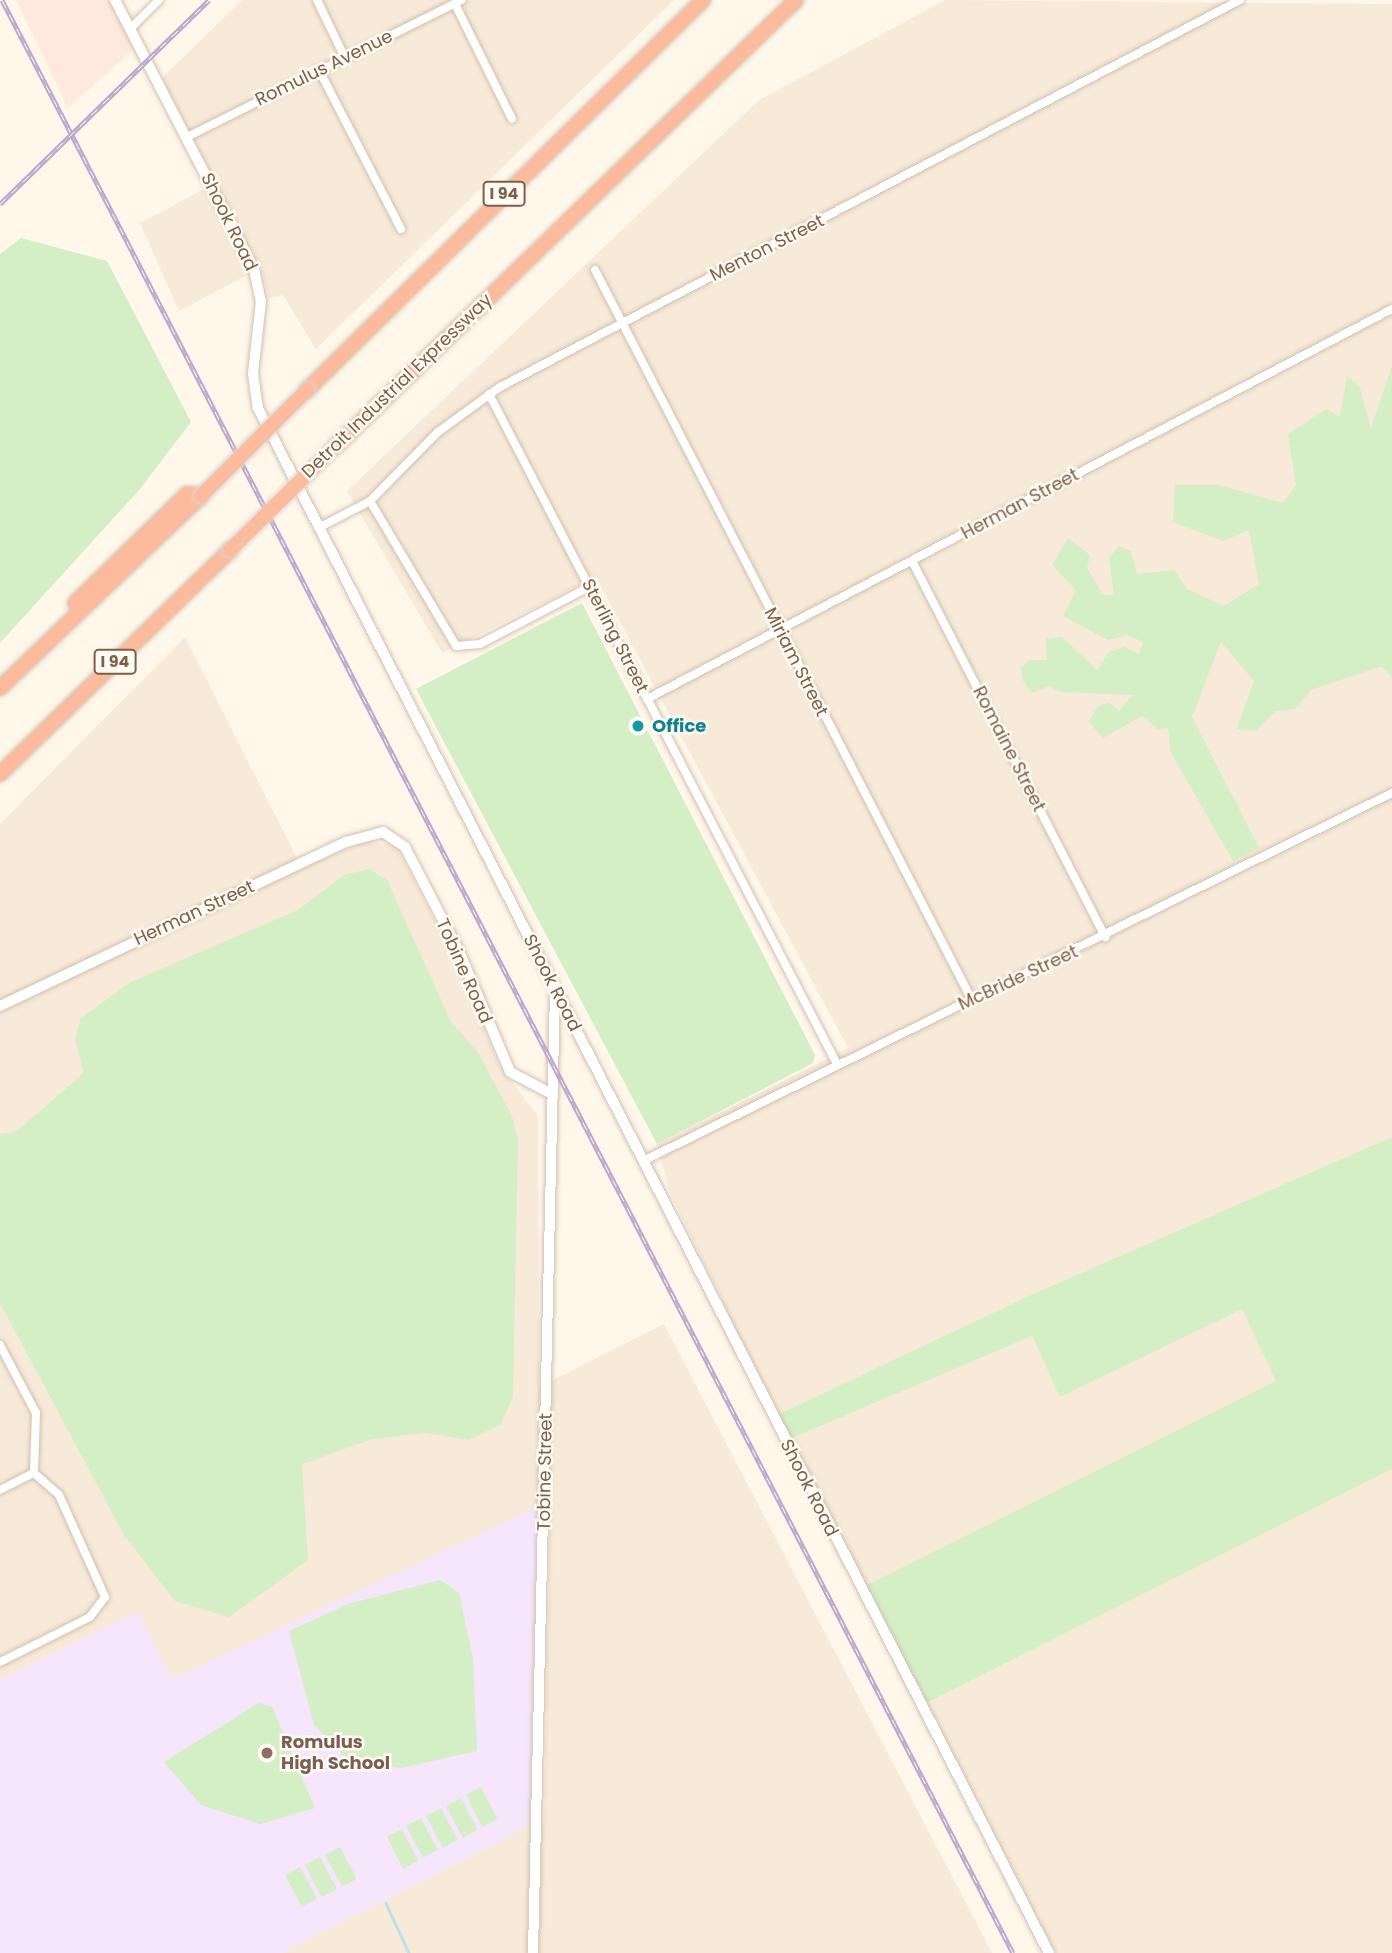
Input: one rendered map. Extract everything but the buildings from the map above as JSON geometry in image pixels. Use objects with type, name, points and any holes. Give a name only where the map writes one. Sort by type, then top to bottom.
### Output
[{"type":"highway","name":"I 94","points":[[0,688],[201,496],[703,0]]},
{"type":"highway","name":"Detroit Industrial Expressway","points":[[0,774],[796,0]]},
{"type":"highway","points":[[668,124],[806,0]]},
{"type":"highway","points":[[0,676],[187,494],[201,496]]},
{"type":"street","name":"Shook Road","points":[[115,0],[254,268],[262,323],[254,394],[318,528],[1049,1953]]},
{"type":"street","points":[[130,29],[159,0]]},
{"type":"street","points":[[317,0],[345,58]]},
{"type":"street","name":"Menton Street","points":[[318,528],[370,501],[438,432],[489,394],[1240,0]]},
{"type":"street","points":[[459,2],[512,119]]},
{"type":"street","name":"Romulus Avenue","points":[[187,137],[459,2]]},
{"type":"street","points":[[319,70],[401,229]]},
{"type":"street","name":"Miriam Street","points":[[595,270],[971,1000]]},
{"type":"street","name":"Herman Street","points":[[647,699],[1392,309]]},
{"type":"street","name":"Sterling Street","points":[[489,394],[837,1064]]},
{"type":"street","points":[[370,501],[444,636],[459,647],[480,644],[589,587]]},
{"type":"street","name":"Romaine Street","points":[[912,561],[1105,937]]},
{"type":"street","name":"McBride Street","points":[[643,1161],[837,1064],[1105,937],[1392,793]]},
{"type":"street","name":"Herman Street","points":[[0,1006],[346,842],[372,831],[391,834]]},
{"type":"street","name":"Tobine Road","points":[[391,834],[405,847],[459,951],[510,1072],[550,1093]]},
{"type":"street","name":"Tobine Street","points":[[533,1953],[550,1093],[555,991]]},
{"type":"street","points":[[0,1345],[36,1413],[34,1473]]},
{"type":"street","points":[[0,1490],[34,1473]]},
{"type":"street","points":[[0,1662],[103,1606],[105,1586],[82,1537],[59,1495],[34,1473]]},
{"type":"shaded area","points":[[16,0],[109,0],[135,48],[68,108]]},
{"type":"shaded area","points":[[242,0],[674,0],[316,349],[283,295],[269,298],[261,268],[179,311],[140,223],[216,183],[162,78]]},
{"type":"shaded area","points":[[945,0],[1392,4],[1392,1137],[1033,1294],[777,1415],[669,1190],[657,1144],[848,1048],[596,577],[442,653],[347,491],[759,100]]},
{"type":"shaded area","points":[[185,637],[302,868],[366,841],[396,846],[456,961],[500,1067],[538,1116],[539,1387],[664,1324],[992,1953],[282,1953],[533,1824],[544,1825],[551,1504],[172,1680],[138,1612],[0,1680],[0,824]]},
{"type":"shaded area","points":[[1242,1308],[1277,1381],[865,1586],[790,1439],[1032,1336],[1060,1396]]},
{"type":"shaded area","points":[[1392,1469],[1392,1953],[1056,1953],[926,1703]]},
{"type":"shaded area","name":"Romulus High School","points":[[539,1506],[533,1824],[282,1953],[0,1953],[0,1680],[138,1611],[172,1679]]},
{"type":"green space","points":[[21,238],[107,261],[191,422],[140,489],[0,643],[0,254]]},
{"type":"green space","points":[[1392,366],[1392,677],[1382,666],[1311,690],[1295,709],[1276,711],[1256,731],[1237,729],[1254,681],[1221,642],[1192,717],[1259,848],[1233,861],[1171,753],[1168,728],[1158,729],[1142,716],[1103,738],[1089,722],[1097,707],[1109,702],[1119,711],[1133,695],[1061,692],[1049,686],[1032,693],[1023,681],[1021,668],[1030,660],[1047,660],[1046,639],[1062,637],[1097,670],[1109,652],[1124,647],[1139,654],[1143,642],[1127,635],[1108,640],[1063,616],[1076,590],[1052,565],[1068,538],[1090,555],[1087,568],[1103,595],[1114,595],[1109,558],[1119,546],[1131,551],[1137,574],[1174,570],[1187,589],[1224,606],[1259,584],[1249,530],[1223,541],[1173,522],[1175,485],[1218,485],[1283,503],[1296,485],[1288,434],[1326,409],[1340,417],[1347,375],[1360,388],[1371,428]]},
{"type":"green space","points":[[582,603],[815,1055],[813,1063],[657,1144],[416,689]]},
{"type":"green space","points":[[369,869],[387,880],[451,1022],[479,1054],[512,1116],[518,1139],[513,1397],[501,1424],[469,1440],[426,1433],[372,1439],[302,1464],[308,1560],[229,1617],[175,1601],[124,1535],[0,1303],[0,1134],[17,1131],[84,1073],[75,1038],[81,1018],[131,982],[298,910],[344,875]]},
{"type":"green space","points":[[1392,1137],[1392,1469],[926,1703],[865,1586],[1276,1381],[1242,1309],[1060,1397],[1032,1336],[790,1439],[777,1415],[1033,1294]]},
{"type":"green space","points":[[440,1580],[459,1593],[473,1658],[477,1751],[401,1768],[348,1760],[314,1725],[289,1631],[348,1604]]},
{"type":"green space","points":[[259,1703],[272,1707],[315,1808],[260,1824],[201,1805],[164,1762]]},
{"type":"green space","points":[[481,1787],[497,1819],[482,1827],[466,1795]]},
{"type":"green space","points":[[461,1798],[478,1830],[463,1838],[446,1806]]},
{"type":"green space","points":[[441,1808],[458,1840],[443,1848],[426,1816]]},
{"type":"green space","points":[[421,1818],[438,1850],[423,1858],[406,1826]]},
{"type":"green space","points":[[402,1829],[418,1861],[403,1869],[387,1837]]},
{"type":"green space","points":[[340,1847],[357,1879],[342,1887],[325,1855]]},
{"type":"green space","points":[[320,1857],[337,1889],[322,1897],[305,1865]]},
{"type":"green space","points":[[300,1867],[317,1899],[302,1907],[285,1875]]},
{"type":"waterway","points":[[386,1903],[409,1953]]},
{"type":"railway","points":[[2,0],[1013,1953]]},
{"type":"railway","points":[[0,204],[209,0]]},
{"type":"place","name":"Office","points":[[638,726]]},
{"type":"place","name":"Romulus High School","points":[[267,1753]]}]
